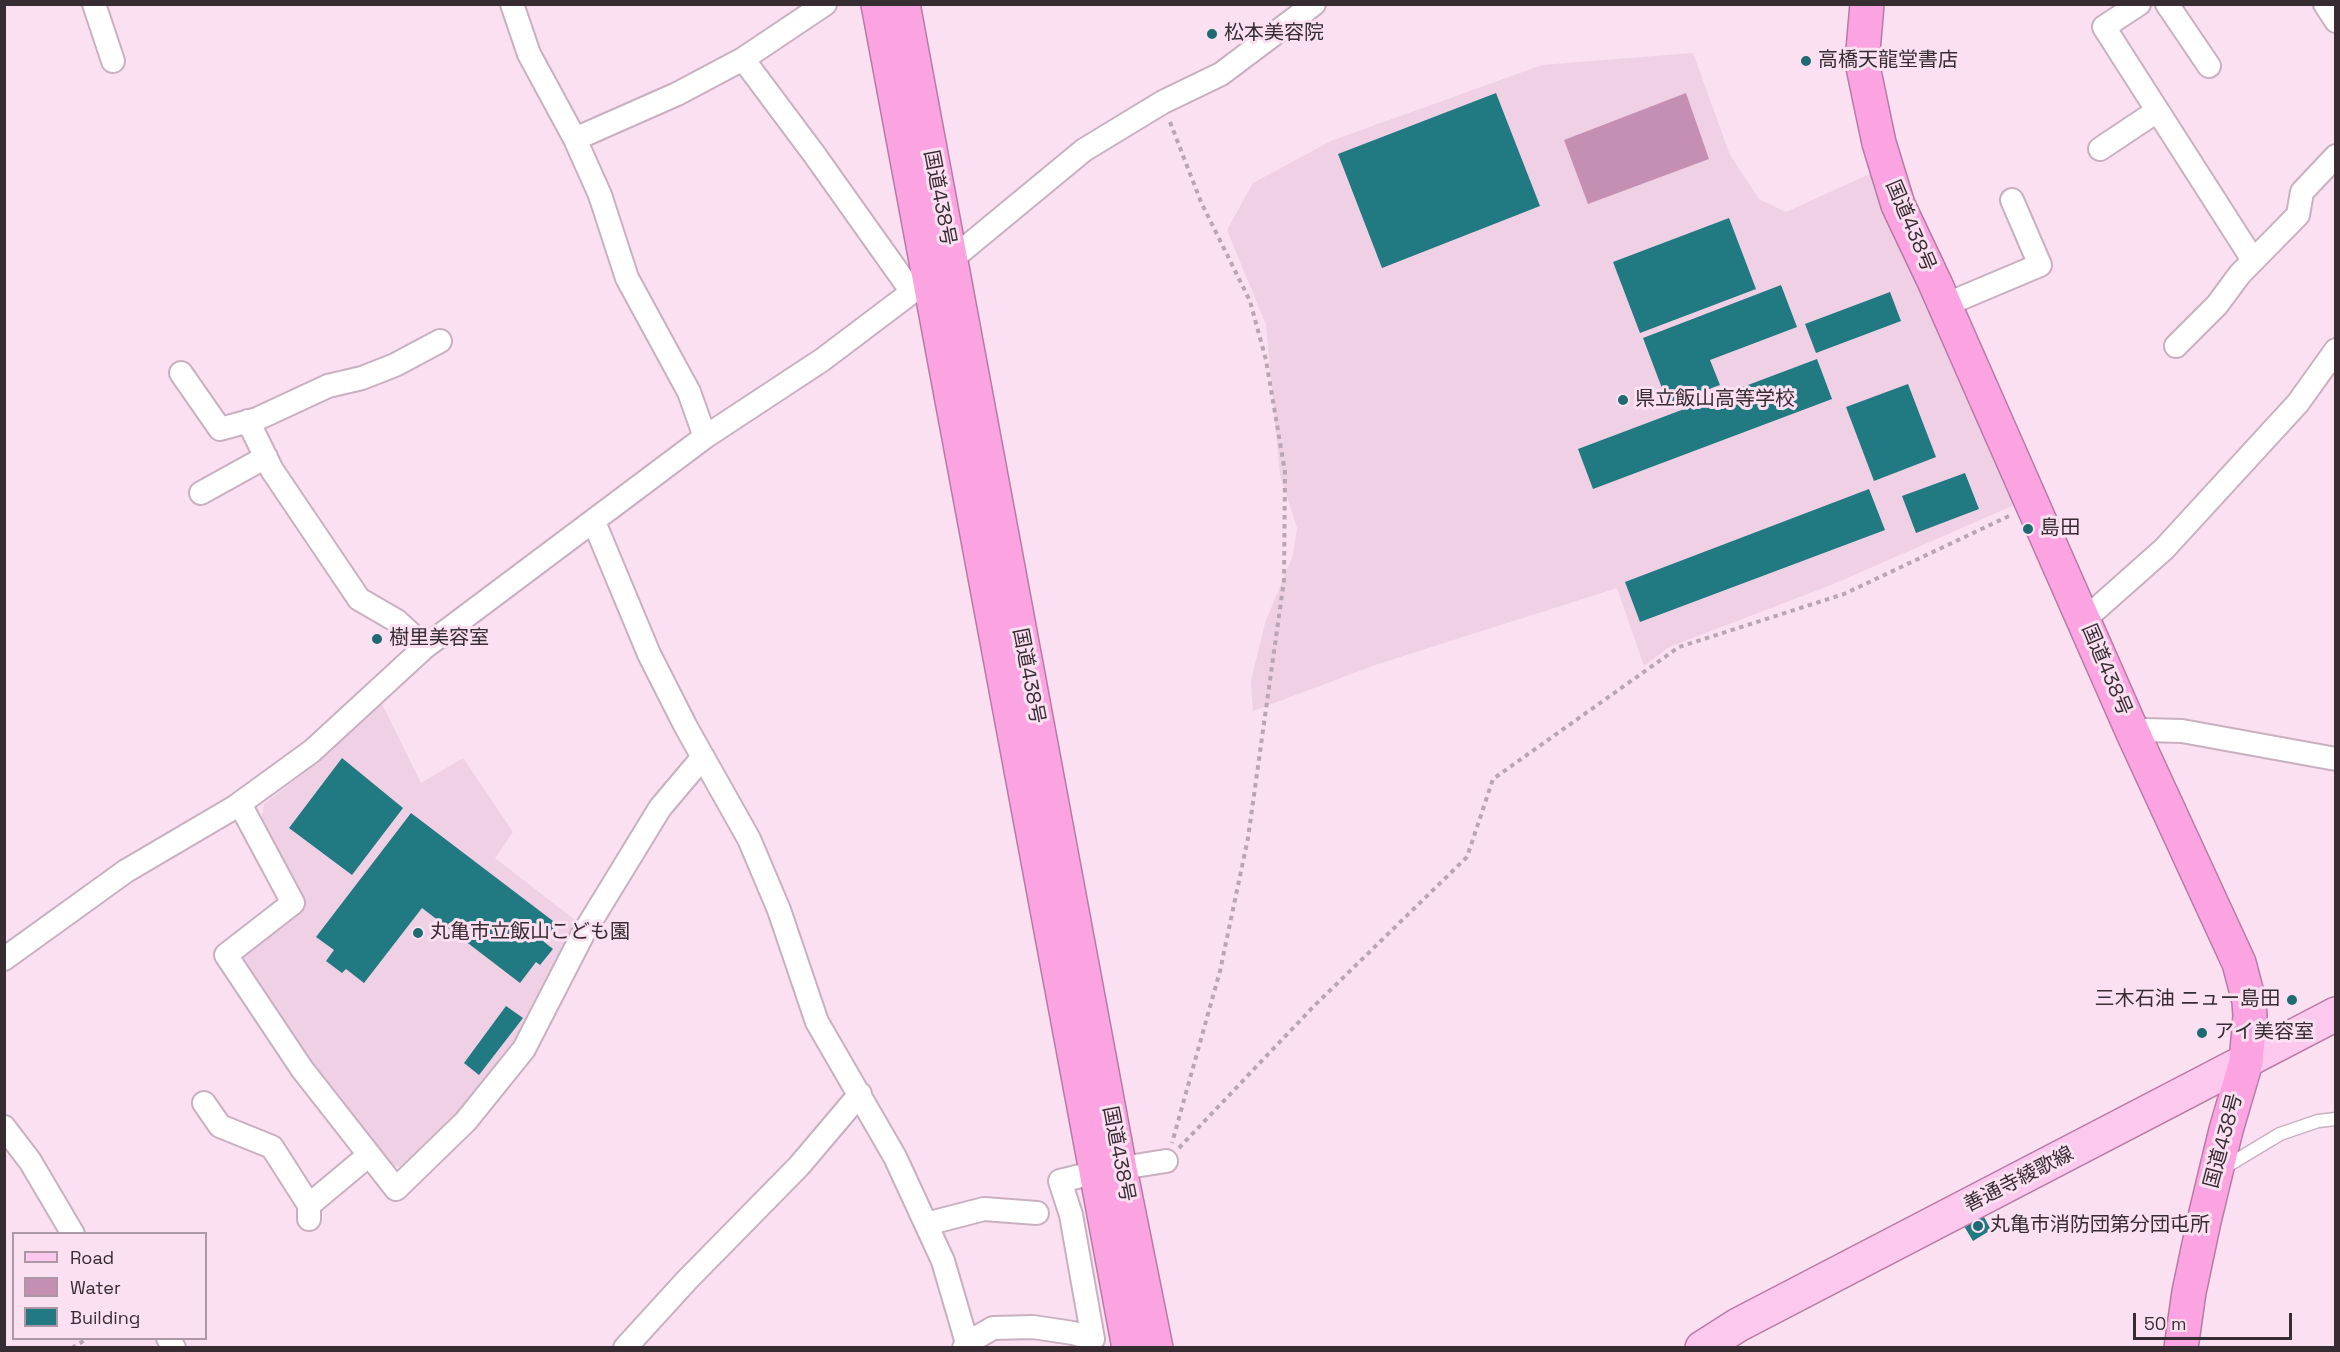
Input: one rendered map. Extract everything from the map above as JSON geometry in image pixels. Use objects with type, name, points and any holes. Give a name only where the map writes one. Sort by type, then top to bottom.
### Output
[{"type":"highway","name":"国道438号","points":[[878,4],[1109,1171],[1156,1347]]},
{"type":"highway","name":"国道438号","points":[[903,4],[931,277]]},
{"type":"highway","name":"国道438号","points":[[1868,4],[1862,62],[1879,143],[1898,205],[2034,504],[2133,733],[2240,963],[2250,1016],[2246,1062],[2216,1173],[2189,1292],[2181,1347]]},
{"type":"highway","name":"国道438号","points":[[1109,1171],[1130,1347]]},
{"type":"main road","name":"善通寺綾歌線","points":[[1702,1347],[1758,1315],[2336,1014]]},
{"type":"street","points":[[93,4],[113,61]]},
{"type":"street","points":[[512,4],[529,54],[575,140],[600,195],[627,278],[689,392],[705,437]]},
{"type":"street","points":[[575,140],[677,94],[743,59],[825,4]]},
{"type":"street","points":[[4,959],[126,871],[240,804],[312,751],[425,647],[705,437],[822,360],[931,277],[1084,150],[1163,102],[1221,74],[1314,4]]},
{"type":"street","points":[[2167,4],[2209,66]]},
{"type":"street","points":[[2325,4],[2336,21]]},
{"type":"street","points":[[2134,6],[2104,27],[2253,260]]},
{"type":"street","points":[[743,59],[814,154],[931,277]]},
{"type":"street","points":[[2100,149],[2157,111]]},
{"type":"street","points":[[2176,346],[2217,305],[2253,260],[2298,215],[2302,192],[2336,156]]},
{"type":"street","points":[[1945,305],[2040,265],[2012,200]]},
{"type":"street","points":[[182,373],[220,429],[248,421],[328,386],[362,378],[395,365],[440,341]]},
{"type":"street","points":[[2084,620],[2164,549],[2298,403],[2336,350]]},
{"type":"street","points":[[248,421],[272,470],[359,599],[397,621],[425,647]]},
{"type":"street","points":[[201,493],[266,457]]},
{"type":"street","points":[[594,522],[649,654],[749,839],[778,910],[817,1022],[895,1157],[943,1261],[966,1345],[993,1328],[1033,1328],[1073,1333],[1093,1339],[1071,1215],[1060,1181],[1167,1161]]},
{"type":"street","points":[[2133,733],[2144,730],[2182,731],[2336,759]]},
{"type":"street","points":[[240,804],[293,903],[226,955],[302,1069],[396,1189],[466,1121],[524,1049],[583,934],[654,817],[703,757]]},
{"type":"street","points":[[625,1347],[799,1166],[860,1094]]},
{"type":"street","points":[[204,1103],[220,1126],[272,1147],[309,1212],[369,1155]]},
{"type":"street","points":[[4,1127],[30,1161],[72,1232]]},
{"type":"street","points":[[926,1224],[984,1209],[1037,1213]]},
{"type":"lane","points":[[2216,1173],[2280,1134],[2318,1121],[2336,1119]]},
{"type":"path","points":[[1163,102],[1201,202],[1250,301],[1266,360],[1285,472],[1284,580],[1248,838],[1220,971],[1167,1161]]},
{"type":"path","points":[[1167,1161],[1313,1007],[1467,857],[1493,779],[1679,647],[1844,594],[2034,504]]},
{"type":"shaded area","name":"県立飯山高等学校","points":[[1693,53],[1730,155],[1759,199],[1786,212],[1874,172],[2019,503],[1831,585],[1669,647],[1644,666],[1617,588],[1378,664],[1253,711],[1251,681],[1265,623],[1293,555],[1297,528],[1280,475],[1266,325],[1227,230],[1253,183],[1331,141],[1542,65]]},
{"type":"shaded area","name":"丸亀市立飯山こども園","points":[[382,704],[421,783],[463,758],[513,832],[495,858],[575,920],[540,997],[512,1048],[491,1077],[405,1167],[389,1166],[294,1042],[243,963],[246,946],[305,909],[261,824],[264,804],[323,758]]},
{"type":"water","points":[[1686,93],[1709,159],[1588,204],[1564,140]]},
{"type":"building","points":[[1496,93],[1540,206],[1382,268],[1338,154]]},
{"type":"building","points":[[1729,218],[1756,289],[1640,333],[1613,262]]},
{"type":"building","points":[[1781,285],[1797,327],[1710,360],[1720,385],[1668,404],[1643,338]]},
{"type":"building","points":[[1890,292],[1901,321],[1816,353],[1805,324]]},
{"type":"building","points":[[1817,359],[1832,399],[1593,489],[1578,449]]},
{"type":"building","points":[[1908,384],[1936,457],[1874,481],[1846,407]]},
{"type":"building","points":[[1965,473],[1979,509],[1916,533],[1902,496]]},
{"type":"building","points":[[1869,489],[1885,530],[1640,622],[1625,582]]},
{"type":"building","points":[[342,758],[403,808],[352,875],[289,828]]},
{"type":"building","points":[[411,813],[557,924],[543,941],[553,949],[540,965],[536,962],[520,983],[422,908],[364,983],[346,969],[342,973],[326,961],[334,950],[316,937]]},
{"type":"building","points":[[506,1006],[523,1018],[479,1075],[464,1063]]},
{"type":"building","points":[[1983,1215],[1991,1230],[1973,1241],[1964,1226]]},
{"type":"place","name":"松本美容院","points":[[1212,34]]},
{"type":"place","name":"高橋天龍堂書店","points":[[1806,61]]},
{"type":"place","name":"県立飯山高等学校","points":[[1623,400]]},
{"type":"place","name":"島田","points":[[2028,529]]},
{"type":"place","name":"樹里美容室","points":[[377,639]]},
{"type":"place","name":"丸亀市立飯山こども園","points":[[418,933]]},
{"type":"place","name":"三木石油 ニュー島田","points":[[2292,1000]]},
{"type":"place","name":"アイ美容室","points":[[2202,1033]]},
{"type":"place","name":"丸亀市消防団第分団屯所","points":[[1978,1226]]}]
